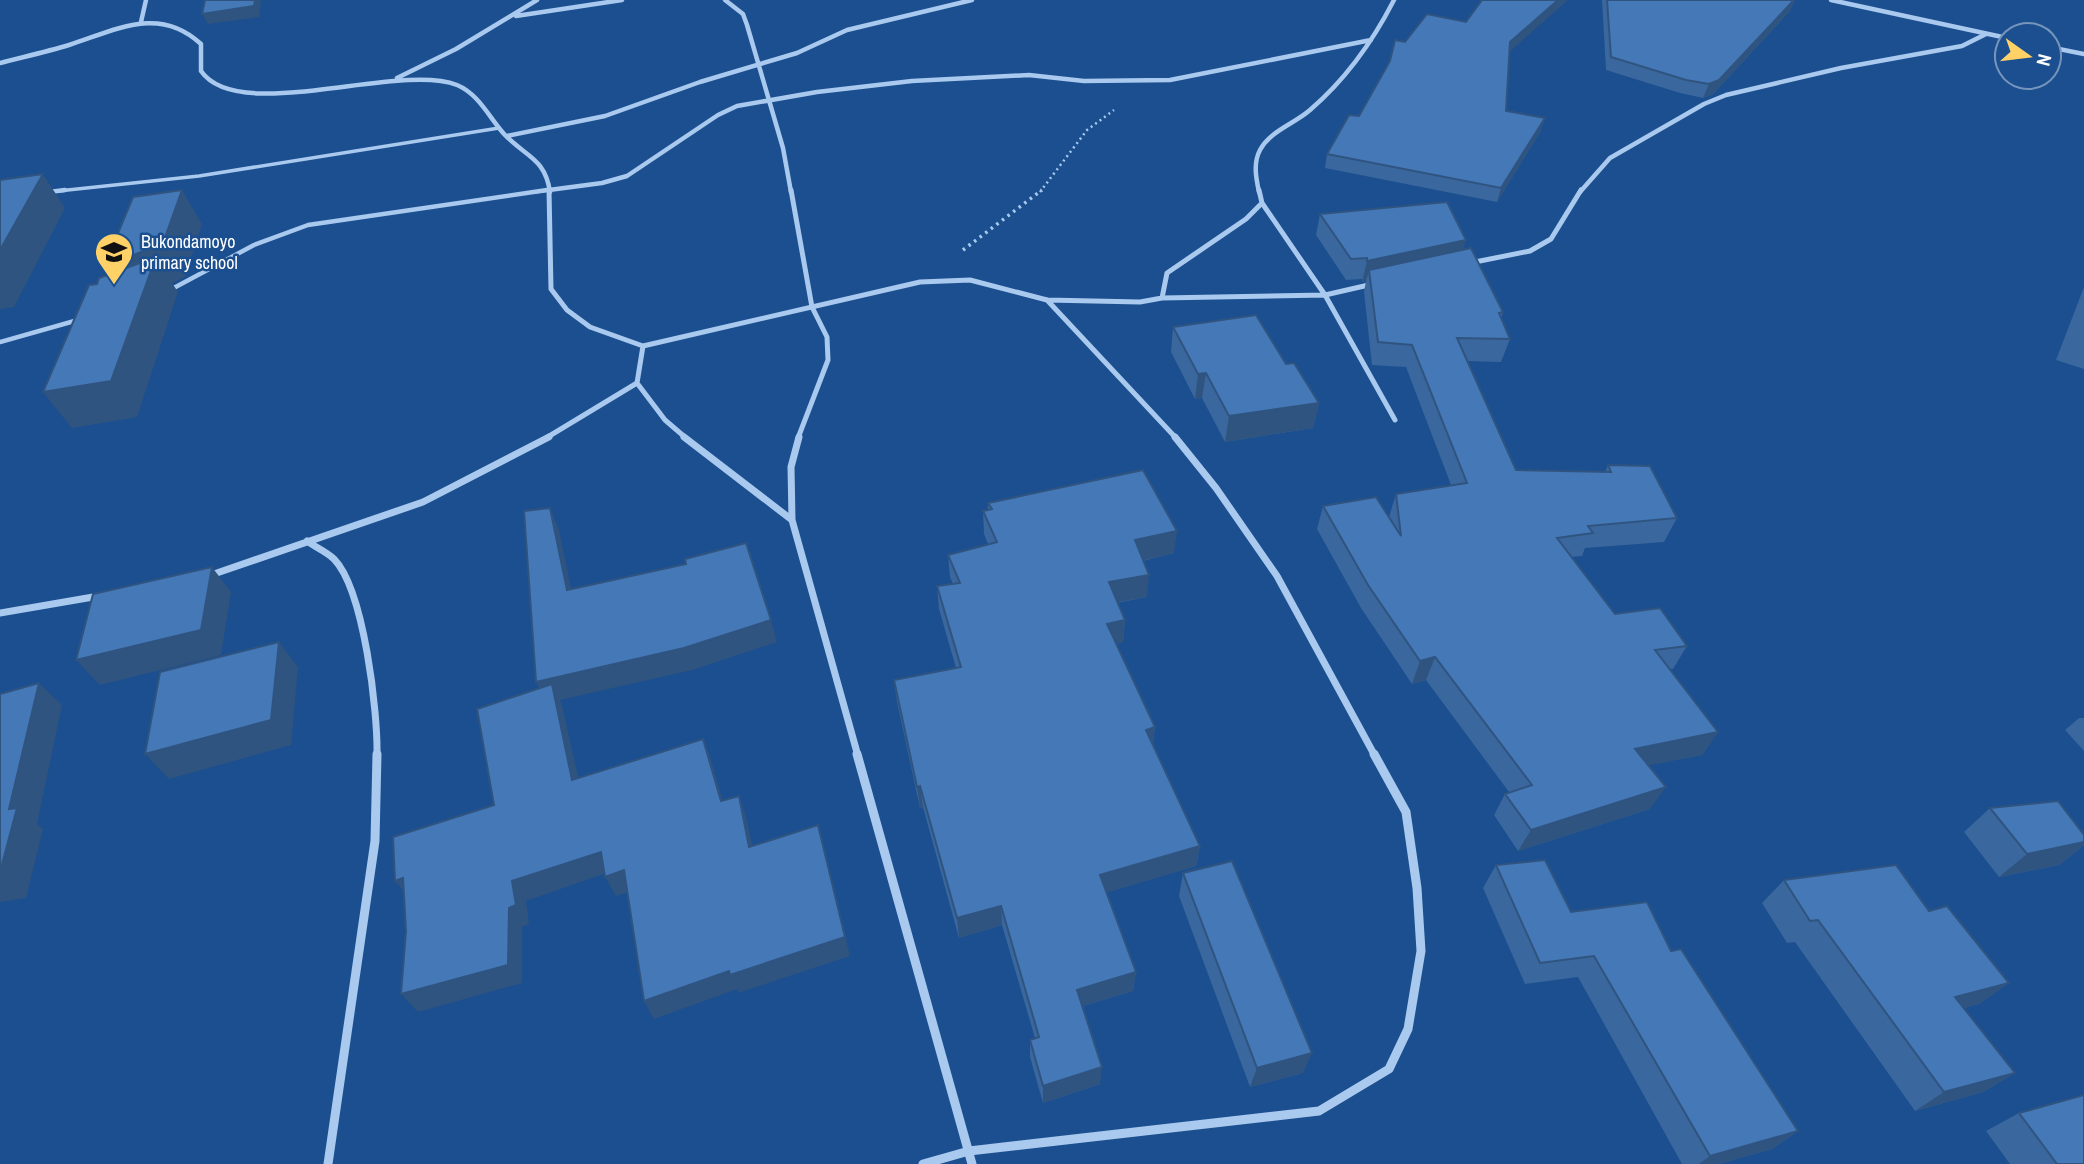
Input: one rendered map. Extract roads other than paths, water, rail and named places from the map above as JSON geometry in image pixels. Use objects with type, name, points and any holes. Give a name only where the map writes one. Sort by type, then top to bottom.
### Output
[{"type":"street","points":[[141,22],[146,0]]},
{"type":"street","points":[[393,80],[515,16],[537,0]]},
{"type":"street","points":[[515,16],[622,0]]},
{"type":"street","points":[[725,0],[743,14],[770,102],[783,148],[811,307],[827,337],[828,360],[802,424],[791,467],[792,520],[972,1164]]},
{"type":"street","points":[[507,136],[605,116],[700,82],[758,66],[847,30],[904,13],[972,0]]},
{"type":"street","points":[[1394,0],[1380,30],[1317,103],[1261,147],[1256,159],[1256,178],[1262,204],[1325,295],[1395,420]]},
{"type":"street","points":[[1831,0],[1993,35]]},
{"type":"street","points":[[0,63],[141,22],[172,24],[193,34],[201,44],[200,65],[203,74],[213,84],[238,92],[270,94],[393,80],[454,84],[470,92],[499,128],[544,168],[548,190],[551,289],[556,300],[565,311],[622,342],[643,346],[920,282],[970,280],[1047,300],[1140,302],[1161,298],[1325,295],[1386,282]]},
{"type":"street","points":[[1459,266],[1530,251],[1551,239],[1586,183],[1610,158],[1726,94],[1841,68],[1962,46],[1986,34]]},
{"type":"street","points":[[548,190],[602,183],[626,176],[729,109],[844,88],[1016,75],[1091,81],[1170,80],[1372,40]]},
{"type":"street","points":[[2063,50],[2084,54]]},
{"type":"street","points":[[1161,298],[1167,273],[1247,219],[1262,204]]},
{"type":"street","points":[[923,1164],[969,1151],[1319,1111],[1389,1069],[1408,1029],[1421,951],[1417,888],[1406,812],[1277,576],[1216,488],[1174,436],[1047,300]]},
{"type":"street","points":[[643,346],[637,383],[665,421],[710,459],[792,520]]},
{"type":"street","points":[[198,578],[232,569],[423,502],[477,476],[637,383]]},
{"type":"street","points":[[307,541],[334,559],[349,583],[361,614],[377,743],[375,841],[328,1164]]},
{"type":"street","points":[[0,614],[111,594]]},
{"type":"lane","points":[[46,192],[199,176],[499,128]]},
{"type":"lane","points":[[161,294],[254,245],[308,225],[548,190]]},
{"type":"lane","points":[[0,342],[86,318]]},
{"type":"place","name":"Bukondamoyo primary school","points":[[114,286]]}]
